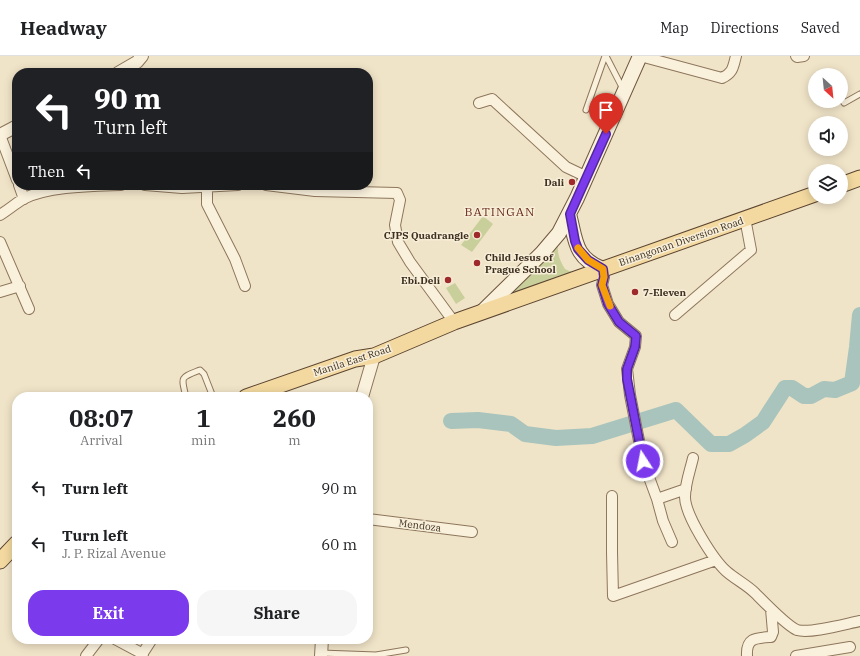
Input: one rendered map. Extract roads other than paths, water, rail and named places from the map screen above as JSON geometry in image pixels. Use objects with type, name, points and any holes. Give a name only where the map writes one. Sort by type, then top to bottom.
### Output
[{"type":"main road","points":[[480,314],[542,253],[559,233],[570,214],[587,177],[640,56]]},
{"type":"main road","points":[[848,182],[860,178]]},
{"type":"main road","name":"Binangonan Diversion Road","points":[[480,314],[808,196]]},
{"type":"main road","points":[[570,214],[578,249],[588,260],[603,269]]},
{"type":"main road","name":"Manila East Road","points":[[260,392],[355,359],[374,356],[454,322],[480,314]]},
{"type":"main road","points":[[0,561],[12,548]]},
{"type":"street","points":[[127,68],[137,62],[142,56]]},
{"type":"street","points":[[640,56],[722,78],[729,75],[733,69],[736,56]]},
{"type":"street","points":[[796,56],[804,56]]},
{"type":"street","points":[[479,103],[492,99],[566,166],[587,177]]},
{"type":"street","points":[[12,129],[0,135],[12,167]]},
{"type":"street","points":[[21,190],[24,199]]},
{"type":"street","points":[[0,215],[24,199],[46,192],[61,190]]},
{"type":"street","points":[[207,190],[207,204],[235,259],[245,286]]},
{"type":"street","points":[[307,190],[398,193],[400,200],[395,225],[398,242],[410,262],[454,322]]},
{"type":"street","points":[[676,315],[751,250],[745,218]]},
{"type":"street","points":[[0,242],[29,309]]},
{"type":"street","points":[[603,269],[604,277],[602,285],[608,304],[619,322],[636,336],[635,347],[627,369],[627,379],[643,461],[657,499],[663,521],[672,542]]},
{"type":"street","points":[[0,292],[20,286]]},
{"type":"street","points":[[363,392],[374,356]]},
{"type":"street","points":[[693,458],[686,489],[686,506],[690,516],[716,560],[726,571],[754,592],[771,609],[796,629],[803,631],[814,630],[860,622]]},
{"type":"street","points":[[657,499],[686,489]]},
{"type":"street","points":[[612,496],[613,596],[716,560]]},
{"type":"street","name":"Mendoza","points":[[373,520],[472,532]]},
{"type":"street","points":[[747,656],[747,646],[750,642],[761,638],[771,637],[773,632],[771,609]]},
{"type":"street","points":[[86,656],[95,644]]},
{"type":"street","points":[[123,644],[142,655],[149,644]]},
{"type":"street","points":[[321,655],[322,644]]},
{"type":"street","points":[[796,656],[850,647]]},
{"type":"lane","points":[[606,56],[624,92]]},
{"type":"lane","points":[[586,110],[606,56]]},
{"type":"lane","points":[[848,101],[860,94]]},
{"type":"lane","points":[[185,392],[182,381],[183,378],[200,370],[204,374],[211,392]]},
{"type":"lane","points":[[321,655],[376,655],[406,650]]},
{"type":"waterway","points":[[451,421],[478,420],[511,424],[525,434],[556,438],[592,436],[676,410],[711,444],[729,444],[763,422],[785,388],[792,388],[804,396],[811,396],[824,389],[835,390],[852,383],[860,315]]},
{"type":"place","name":"Dali","points":[[572,182]]},
{"type":"place","name":"CJPS Quadrangle","points":[[477,235]]},
{"type":"place","name":"Child Jesus of Prague School","points":[[477,263]]},
{"type":"place","name":"Ebi.Deli","points":[[448,280]]},
{"type":"place","name":"7-Eleven","points":[[635,292]]},
{"type":"district","name":"BATINGAN","points":[[500,212]]}]
